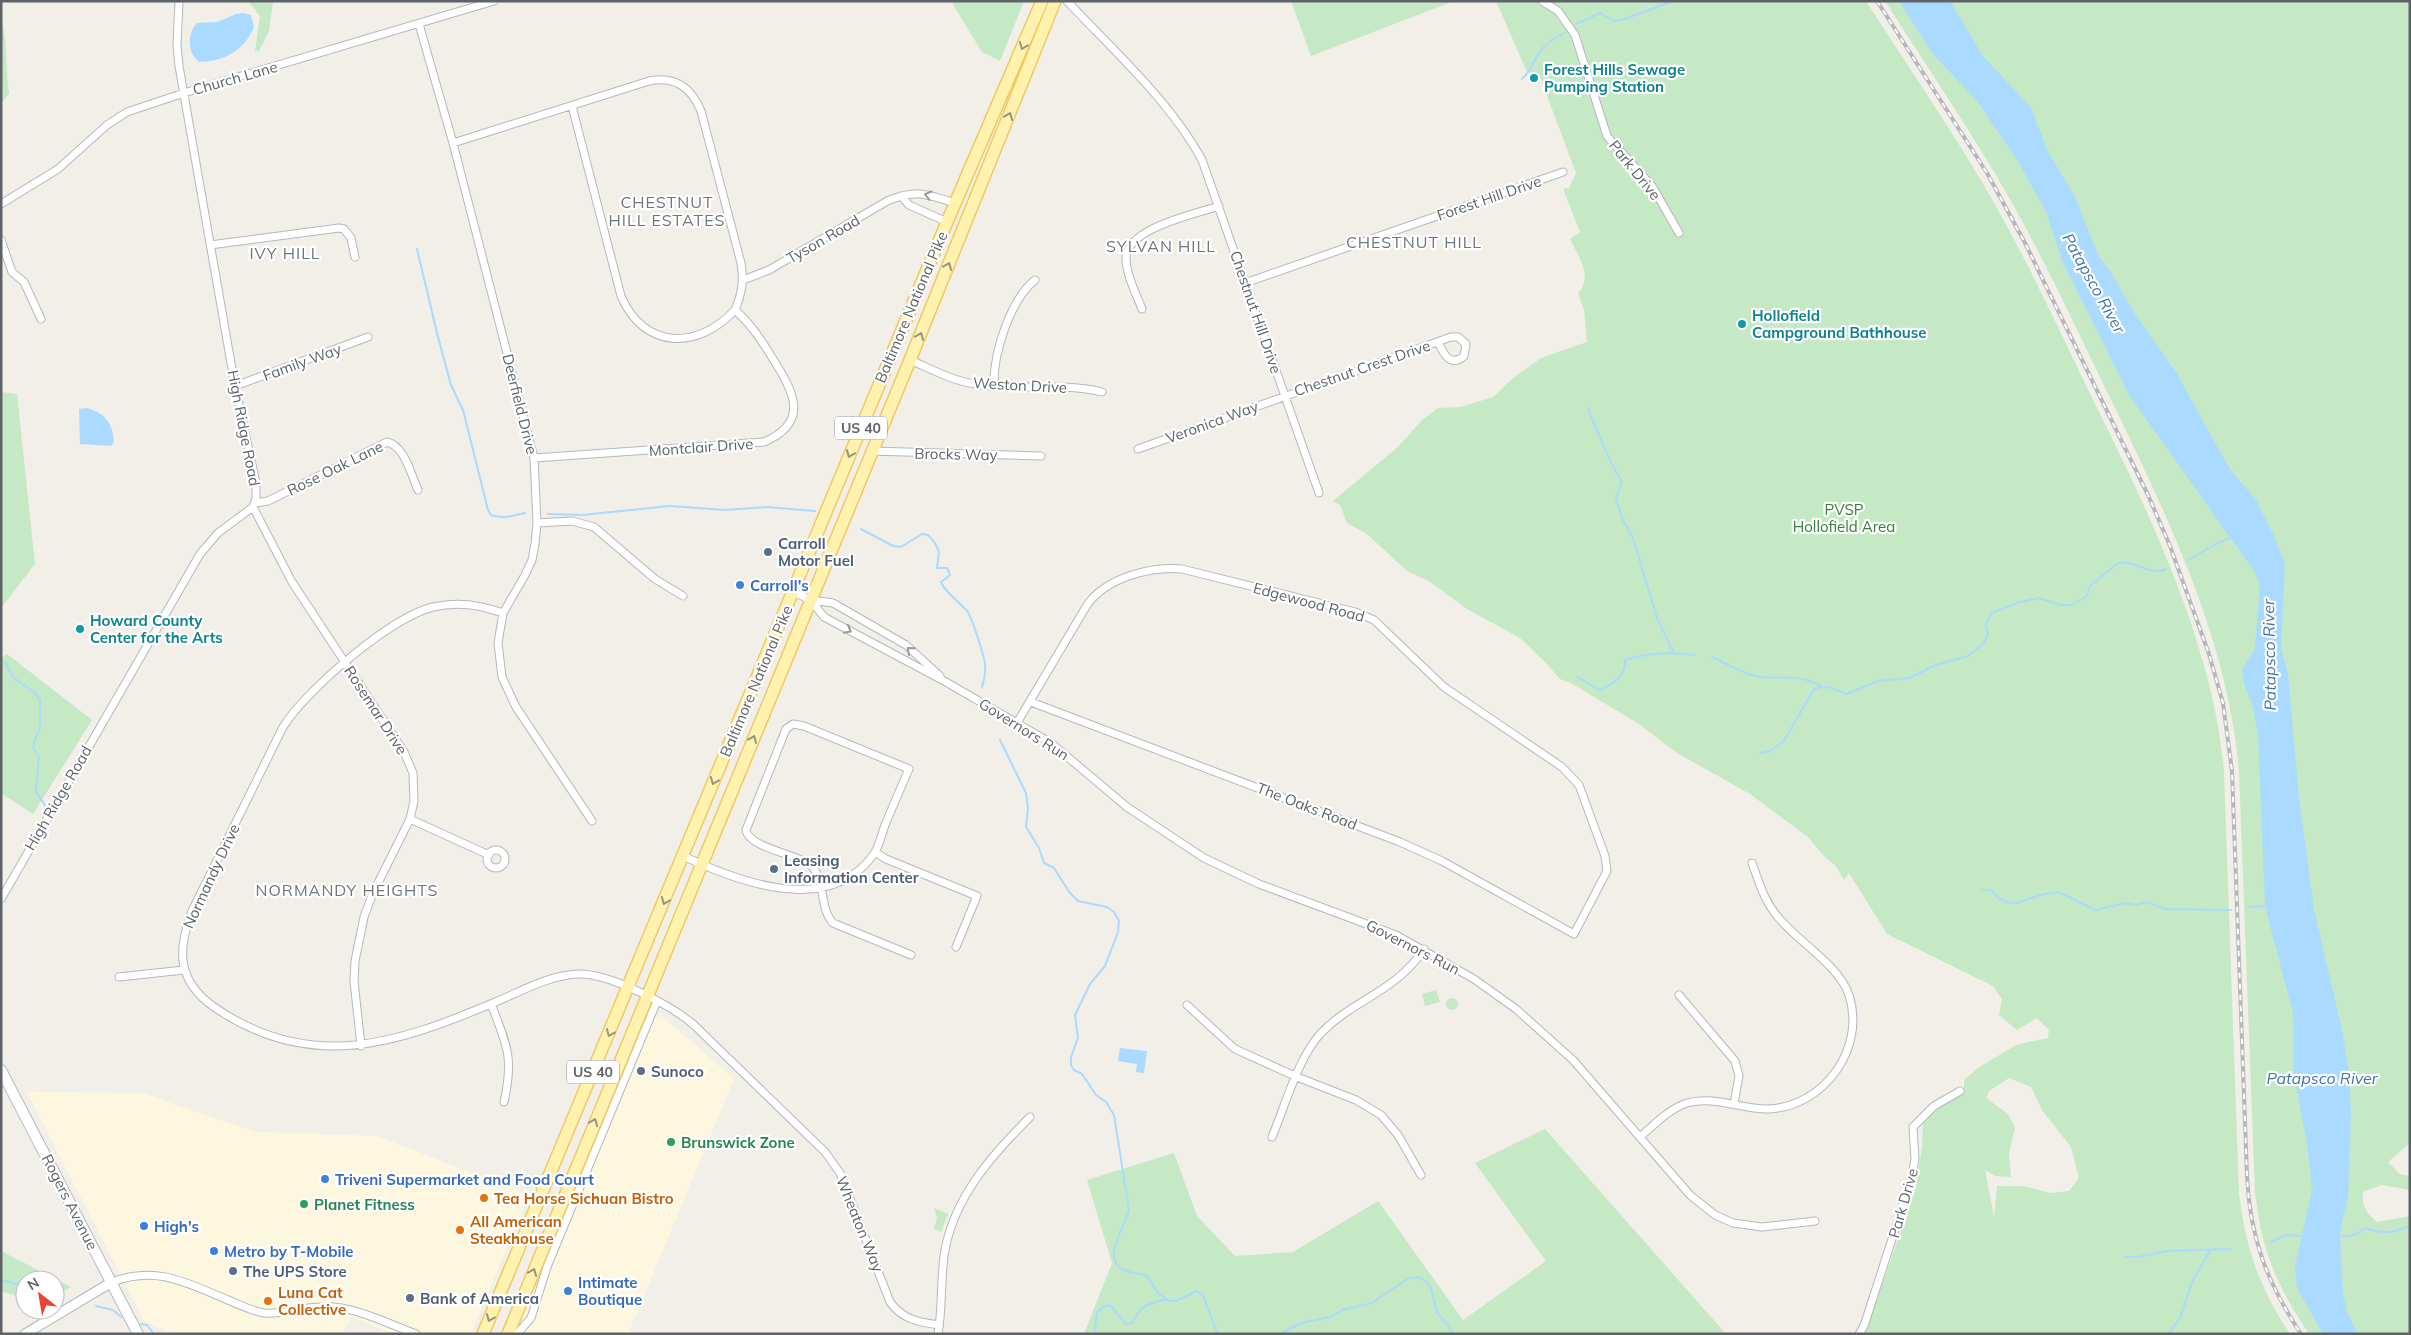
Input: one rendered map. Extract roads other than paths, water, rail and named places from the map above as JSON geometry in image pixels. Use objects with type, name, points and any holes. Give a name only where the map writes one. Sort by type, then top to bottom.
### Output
[{"type":"main road","name":"Baltimore National Pike","points":[[483,1334],[629,988],[947,222],[1042,1]]},
{"type":"main road","name":"Baltimore National Pike","points":[[508,1334],[910,360],[1055,1]]},
{"type":"main road","name":"Rogers Avenue","points":[[1,1070],[138,1334]]},
{"type":"street","name":"High Ridge Road","points":[[1,899],[200,554],[214,537],[254,506],[256,483],[235,386],[184,93],[177,45],[179,1]]},
{"type":"street","name":"Church Lane","points":[[1,204],[58,169],[116,119],[143,106],[494,1]]},
{"type":"street","name":"Chestnut Hill Drive","points":[[1067,1],[1163,104],[1185,131],[1202,160],[1318,493]]},
{"type":"street","name":"Park Drive","points":[[1542,1],[1564,17],[1575,35],[1607,136],[1652,186],[1679,233]]},
{"type":"street","name":"Deerfield Drive","points":[[419,24],[453,143],[534,458],[537,523],[532,560],[503,613],[498,643],[499,663],[508,693],[592,821]]},
{"type":"street","points":[[453,143],[572,106],[660,79],[678,82],[692,93],[701,111],[743,280],[741,294],[735,310],[726,320],[705,333],[682,340],[669,339],[658,335],[639,324],[631,316],[621,296],[572,106]]},
{"type":"street","name":"Forest Hill Drive","points":[[1245,283],[1563,172]]},
{"type":"street","name":"Tyson Road","points":[[743,280],[769,270],[882,204],[901,196],[916,192],[955,203]]},
{"type":"street","points":[[901,196],[909,205],[947,222]]},
{"type":"street","points":[[1142,309],[1126,256],[1135,239],[1151,229],[1219,206]]},
{"type":"street","points":[[210,246],[339,228],[344,229],[351,238],[356,257]]},
{"type":"street","points":[[1,240],[12,272],[24,282],[41,319]]},
{"type":"street","points":[[994,386],[997,352],[1020,296],[1035,280]]},
{"type":"street","name":"Montclair Drive","points":[[534,458],[754,444],[764,442],[780,434],[791,418],[794,407],[791,390],[756,332],[735,310]]},
{"type":"street","name":"Family Way","points":[[235,386],[368,337]]},
{"type":"street","name":"Chestnut Crest Drive","points":[[1285,395],[1438,342],[1458,337],[1466,344],[1464,356],[1455,361],[1446,358],[1438,342]]},
{"type":"street","name":"Weston Drive","points":[[910,360],[952,378],[974,384],[1074,388],[1102,392]]},
{"type":"street","name":"Veronica Way","points":[[1138,449],[1285,395]]},
{"type":"street","name":"Rose Oak Lane","points":[[254,506],[268,502],[387,442],[394,443],[401,452],[418,490]]},
{"type":"street","name":"Brocks Way","points":[[872,452],[1041,456]]},
{"type":"street","name":"Rosemar Drive","points":[[254,506],[292,582],[409,762],[415,786],[410,819],[372,895],[358,939],[354,981],[361,1046]]},
{"type":"street","points":[[537,523],[572,521],[594,527],[654,579],[683,596]]},
{"type":"street","name":"Edgewood Road","points":[[1017,724],[1094,596],[1115,582],[1154,570],[1182,569],[1366,616],[1384,628],[1444,687],[1562,767],[1580,785],[1605,856],[1607,871],[1574,934]]},
{"type":"street","name":"Governors Run","points":[[793,592],[811,600],[833,604],[906,646],[946,682]]},
{"type":"street","name":"Governors Run","points":[[811,600],[824,617],[946,682],[1056,747],[1127,807],[1204,858],[1258,884],[1363,921],[1424,949],[1474,979],[1541,1030],[1573,1060],[1690,1194],[1715,1215],[1733,1223],[1762,1227],[1815,1221]]},
{"type":"street","name":"Normandy Drive","points":[[503,613],[476,604],[462,603],[424,609],[407,618],[345,662],[310,693],[283,726],[192,911],[183,940],[184,970],[190,984],[207,1002],[261,1032],[307,1044],[361,1046],[410,1035],[546,981],[569,975],[590,975],[629,988],[646,996]]},
{"type":"street","name":"The Oaks Road","points":[[1031,702],[1400,842],[1455,868],[1574,934]]},
{"type":"street","points":[[683,856],[769,888],[798,890],[820,886],[848,877],[861,868],[875,852],[909,769],[796,723],[789,726],[747,825],[746,834],[752,841],[809,864],[816,873],[820,886],[825,912],[833,923],[911,955]]},
{"type":"street","points":[[410,819],[489,855]]},
{"type":"street","points":[[875,852],[886,859],[977,896],[956,947]]},
{"type":"street","points":[[1641,1136],[1666,1114],[1687,1103],[1710,1100],[1770,1109],[1791,1104],[1808,1097],[1831,1079],[1848,1052],[1852,1035],[1852,1009],[1844,985],[1836,974],[1776,916],[1763,893],[1752,863]]},
{"type":"street","points":[[1272,1137],[1312,1044],[1321,1033],[1345,1014],[1394,983],[1414,964],[1424,949]]},
{"type":"street","points":[[119,977],[184,970]]},
{"type":"street","points":[[1679,995],[1735,1061],[1739,1076],[1734,1104]]},
{"type":"street","name":"Wheaton Way","points":[[646,996],[674,1009],[694,1025],[830,1158],[840,1173],[890,1302],[907,1318],[939,1325]]},
{"type":"street","points":[[517,1334],[531,1318],[547,1267],[657,1001]]},
{"type":"street","points":[[490,1004],[509,1055],[510,1078],[504,1102]]},
{"type":"street","points":[[1187,1005],[1235,1049],[1297,1077],[1356,1100],[1380,1115],[1398,1135],[1421,1175]]},
{"type":"street","name":"Park Drive","points":[[1859,1334],[1873,1298],[1912,1177],[1915,1159],[1913,1127],[1934,1106],[1960,1091]]},
{"type":"street","points":[[938,1334],[946,1249],[959,1207],[984,1166],[1030,1117]]},
{"type":"street","points":[[25,1334],[112,1282],[142,1274],[168,1276],[258,1311],[277,1313],[308,1308],[332,1307],[370,1316],[416,1334]]},
{"type":"water","name":"Patapsco River","points":[[1899,1],[1950,1],[1982,55],[2032,109],[2047,150],[2075,197],[2099,257],[2110,271],[2135,314],[2176,372],[2229,468],[2256,500],[2274,536],[2285,564],[2281,648],[2288,674],[2299,799],[2314,909],[2342,1030],[2349,1071],[2351,1114],[2348,1196],[2340,1232],[2343,1294],[2347,1312],[2358,1334],[2323,1334],[2297,1288],[2295,1266],[2312,1190],[2307,1143],[2294,1075],[2293,1013],[2265,906],[2258,734],[2253,707],[2244,683],[2242,669],[2255,649],[2259,583],[2254,571],[2129,395],[2062,261],[2047,214],[2018,161],[1976,100],[1932,53]]},
{"type":"water","points":[[243,13],[251,15],[254,27],[245,42],[225,57],[199,62],[192,54],[190,48],[191,32],[197,23],[217,22]]},
{"type":"water","points":[[86,408],[98,412],[106,419],[112,429],[114,442],[111,446],[80,444],[79,409]]},
{"type":"water","points":[[1120,1048],[1147,1051],[1144,1073],[1136,1072],[1137,1064],[1118,1061]]},
{"type":"waterway","points":[[1576,24],[1600,13],[1614,21],[1622,20],[1673,1]]},
{"type":"waterway","points":[[1522,79],[1546,45],[1564,33]]},
{"type":"waterway","points":[[417,249],[451,385],[463,410],[488,510],[491,515],[500,517],[525,513]]},
{"type":"waterway","points":[[1589,408],[1589,413],[1597,431],[1622,482],[1616,498],[1622,518],[1633,538],[1657,618],[1673,651]]},
{"type":"waterway","points":[[548,514],[582,515],[670,506],[724,510],[766,507],[815,511]]},
{"type":"waterway","points":[[861,529],[893,546],[901,547],[922,534],[928,535],[935,543],[939,552],[937,568],[947,568],[950,575],[941,582],[946,590],[967,611],[978,637],[985,664],[982,687]]},
{"type":"waterway","points":[[2188,560],[2232,537]]},
{"type":"waterway","points":[[1760,753],[1770,751],[1784,741],[1814,689],[1826,687],[1846,694],[1878,681],[1909,678],[1936,665],[1968,656],[1984,643],[1988,634],[1986,626],[1988,619],[1994,612],[2017,603],[2038,598],[2061,605],[2071,605],[2087,596],[2090,586],[2118,563],[2131,564],[2153,571],[2166,569]]},
{"type":"waterway","points":[[1577,677],[1600,690],[1618,679],[1625,666],[1625,660],[1660,653],[1695,655]]},
{"type":"waterway","points":[[1712,657],[1752,675],[1769,678],[1802,679],[1821,686]]},
{"type":"waterway","points":[[5,662],[13,677],[35,693],[40,700],[40,728],[33,748],[39,757],[36,791],[46,807]]},
{"type":"waterway","points":[[1000,740],[1026,793],[1028,808],[1026,827],[1039,848],[1044,863],[1054,868],[1070,893],[1078,901],[1107,907],[1114,912],[1119,921],[1118,932],[1105,966],[1090,984],[1075,1015],[1078,1038],[1071,1057],[1071,1065],[1074,1070],[1082,1074],[1096,1095],[1106,1102],[1114,1115],[1129,1210],[1116,1242],[1114,1259],[1117,1265],[1124,1270],[1147,1276],[1159,1294],[1169,1300]]},
{"type":"waterway","points":[[1982,890],[1991,890],[1998,898],[2010,903],[2017,903],[2040,895],[2059,892],[2095,910],[2126,903],[2135,905],[2147,902],[2165,909],[2231,910]]},
{"type":"waterway","points":[[2248,907],[2266,906]]},
{"type":"waterway","points":[[2339,1237],[2354,1235],[2366,1228],[2388,1232],[2410,1226]]},
{"type":"waterway","points":[[2271,1242],[2287,1235],[2302,1236]]},
{"type":"waterway","points":[[2124,1257],[2138,1257],[2167,1251],[2231,1249]]},
{"type":"waterway","points":[[2168,1334],[2180,1318],[2192,1282],[2210,1251]]},
{"type":"waterway","points":[[1280,1334],[1301,1323],[1330,1317],[1342,1310],[1372,1303],[1409,1278],[1419,1277],[1431,1288],[1437,1312],[1454,1334]]},
{"type":"waterway","points":[[1,1280],[15,1284]]},
{"type":"waterway","points":[[1094,1334],[1097,1313],[1104,1306],[1110,1305],[1126,1324],[1132,1323],[1141,1309],[1147,1305],[1161,1300],[1176,1301],[1197,1291],[1203,1295],[1216,1330],[1220,1334]]},
{"type":"waterway","points":[[96,1306],[113,1310],[121,1317]]},
{"type":"waterway","points":[[141,1324],[147,1325],[154,1334]]},
{"type":"railway","points":[[1877,1],[1987,173],[2025,243],[2148,495],[2170,546],[2209,654],[2223,703],[2232,771],[2249,1199],[2256,1240],[2262,1259],[2279,1296],[2301,1334]]},
{"type":"place","name":"Forest Hills Sewage Pumping Station","points":[[1534,78]]},
{"type":"place","name":"Hollofield Campground Bathhouse","points":[[1742,324]]},
{"type":"place","name":"Carroll Motor Fuel","points":[[768,552]]},
{"type":"place","name":"Carroll's","points":[[740,585]]},
{"type":"place","name":"Howard County Center for the Arts","points":[[80,629]]},
{"type":"place","name":"Leasing Information Center","points":[[774,869]]},
{"type":"place","name":"Sunoco","points":[[641,1071]]},
{"type":"place","name":"Brunswick Zone","points":[[671,1142]]},
{"type":"place","name":"Triveni Supermarket and Food Court","points":[[325,1179]]},
{"type":"place","name":"Tea Horse Sichuan Bistro","points":[[484,1198]]},
{"type":"place","name":"Planet Fitness","points":[[304,1204]]},
{"type":"place","name":"High's","points":[[144,1226]]},
{"type":"place","name":"All American Steakhouse","points":[[460,1230]]},
{"type":"place","name":"Metro by T-Mobile","points":[[214,1251]]},
{"type":"place","name":"The UPS Store","points":[[233,1271]]},
{"type":"place","name":"Intimate Boutique","points":[[568,1291]]},
{"type":"place","name":"Bank of America","points":[[410,1298]]},
{"type":"place","name":"Luna Cat Collective","points":[[268,1301]]},
{"type":"district","name":"CHESTNUT HILL ESTATES","points":[[667,211]]},
{"type":"district","name":"CHESTNUT HILL","points":[[1414,242]]},
{"type":"district","name":"SYLVAN HILL","points":[[1161,246]]},
{"type":"district","name":"IVY HILL","points":[[285,253]]},
{"type":"district","name":"NORMANDY HEIGHTS","points":[[347,890]]},
{"type":"park label","name":"PVSP Hollofield Area","points":[[1844,518]]}]
